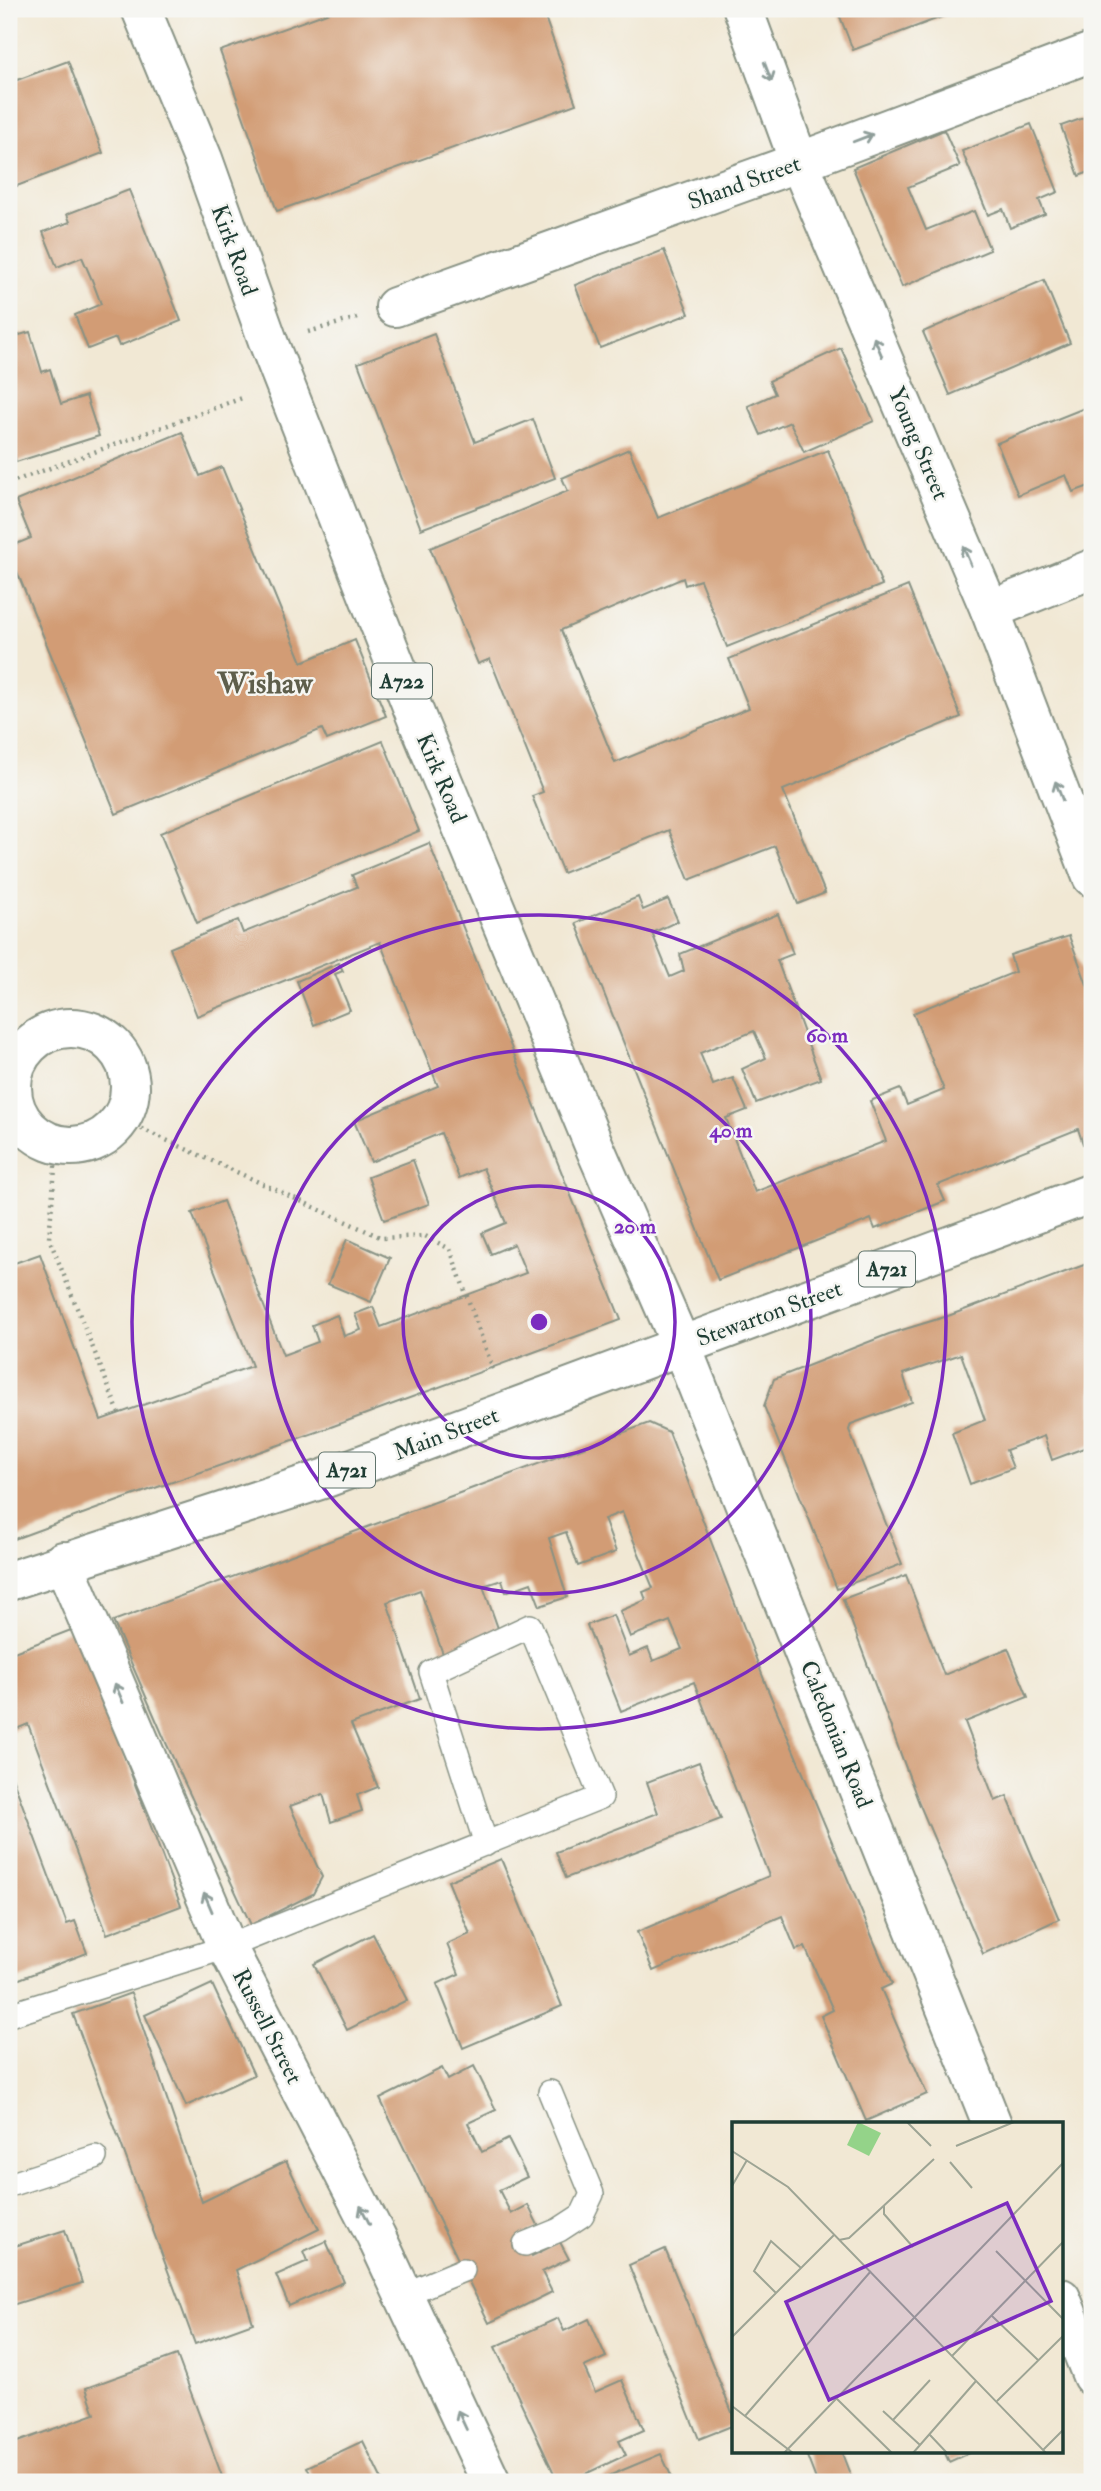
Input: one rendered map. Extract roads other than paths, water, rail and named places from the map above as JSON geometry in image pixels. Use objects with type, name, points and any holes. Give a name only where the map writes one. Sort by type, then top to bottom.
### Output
[{"type":"main road","name":"Kirk Road","points":[[141,9],[202,159],[269,344],[422,731],[595,1148],[681,1345]]},
{"type":"main road","name":"Young Street","points":[[743,9],[799,162],[990,610],[1092,877]]},
{"type":"main road","name":"Shand Street","points":[[395,307],[799,162],[1092,52]]},
{"type":"main road","points":[[990,610],[1092,569]]},
{"type":"main road","points":[[85,1028],[103,1036],[117,1048],[127,1065],[131,1083],[129,1102],[122,1120],[109,1133],[76,1147],[57,1145],[39,1137],[23,1123],[14,1104],[13,1066],[37,1038],[52,1030],[85,1028]]},
{"type":"main road","name":"Stewarton Street","points":[[681,1345],[1092,1193]]},
{"type":"main road","name":"Main Street","points":[[9,1581],[63,1561],[326,1478],[681,1345]]},
{"type":"main road","name":"Caledonian Road","points":[[681,1345],[992,2122]]},
{"type":"main road","name":"Russell Street","points":[[63,1561],[227,1947],[376,2236],[491,2482]]},
{"type":"main road","points":[[1062,2301],[1092,2376]]},
{"type":"lane","points":[[9,2015],[227,1947],[486,1844],[601,1797],[530,1626],[431,1672],[486,1844]]},
{"type":"lane","points":[[525,2244],[559,2230],[582,2215],[592,2194],[550,2092]]},
{"type":"lane","points":[[9,2185],[95,2157]]},
{"type":"lane","points":[[403,2295],[463,2270]]},
{"type":"district","name":"Wishaw","points":[[265,683]]}]
